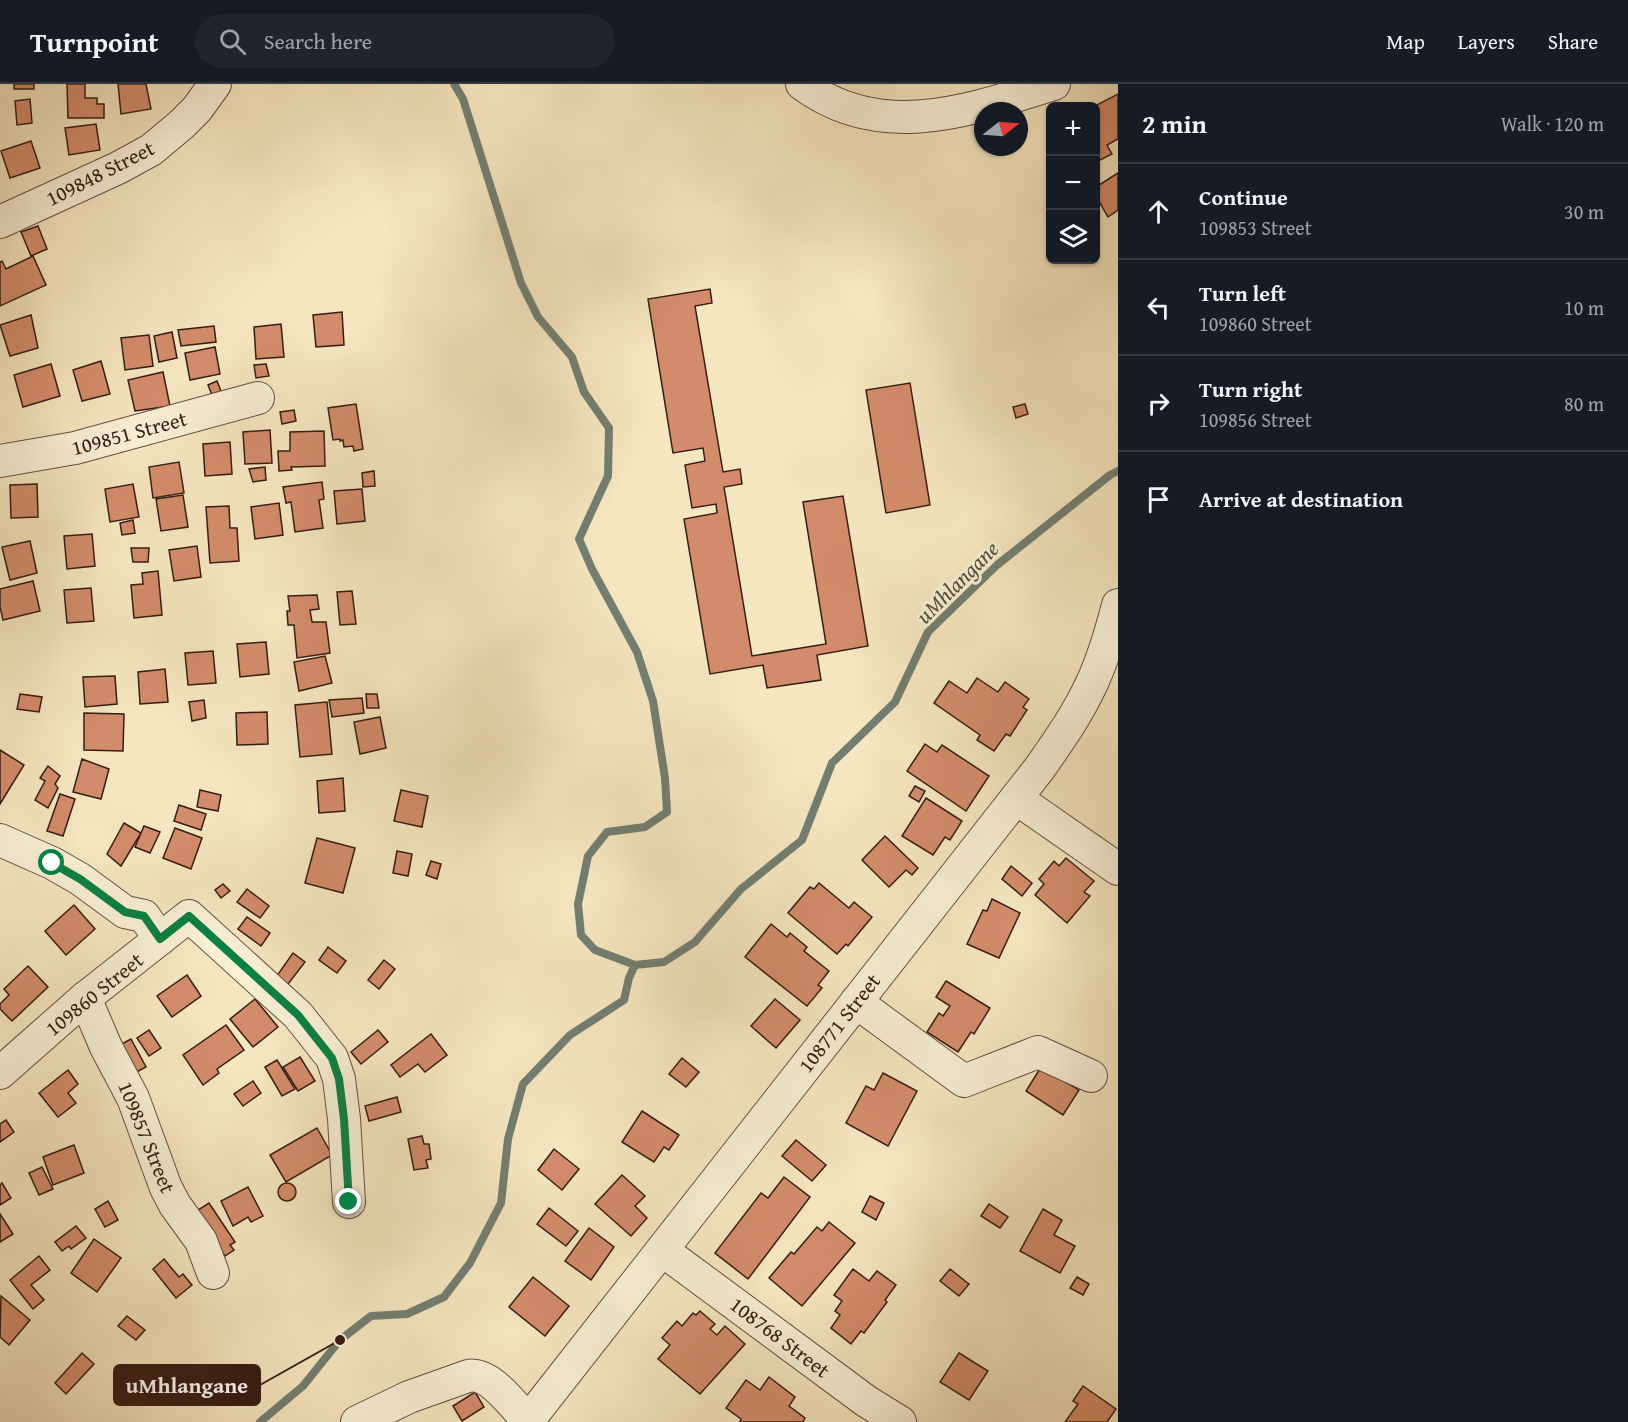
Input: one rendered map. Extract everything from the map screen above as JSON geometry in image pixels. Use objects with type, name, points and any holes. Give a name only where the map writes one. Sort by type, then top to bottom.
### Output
[{"type":"street","name":"109848 Street","points":[[0,222],[118,168],[151,150],[197,109],[212,84]]},
{"type":"street","points":[[802,84],[829,100],[847,107],[877,115],[902,118],[950,114],[988,105],[1054,84]]},
{"type":"street","name":"109851 Street","points":[[0,461],[75,448],[258,399]]},
{"type":"street","name":"108771 Street","points":[[527,1421],[1017,799],[1070,724],[1091,684],[1111,632],[1118,605]]},
{"type":"street","points":[[1017,799],[1118,869]]},
{"type":"street","points":[[0,840],[70,874],[125,912],[144,916],[160,939]]},
{"type":"street","name":"109860 Street","points":[[0,1073],[84,998],[189,916],[298,1015],[332,1058],[339,1079],[344,1119],[349,1202]]},
{"type":"street","name":"109857 Street","points":[[84,998],[106,1047],[133,1098],[166,1188],[175,1205],[201,1241],[213,1273]]},
{"type":"street","points":[[856,1002],[964,1080],[1038,1052],[1091,1076]]},
{"type":"street","name":"108768 Street","points":[[662,1250],[859,1412],[900,1422]]},
{"type":"street","points":[[357,1422],[409,1397],[473,1374],[487,1379],[527,1421]]},
{"type":"building","points":[[14,84],[34,84],[34,89],[14,89]]},
{"type":"building","points":[[67,84],[85,84],[85,98],[97,98],[97,104],[104,104],[104,118],[68,118]]},
{"type":"building","points":[[118,84],[146,84],[151,109],[121,114]]},
{"type":"building","points":[[1118,94],[1118,139],[1107,145],[1112,154],[1100,160],[1100,156],[1100,103]]},
{"type":"building","points":[[30,99],[32,123],[17,125],[15,101]]},
{"type":"building","points":[[96,124],[100,150],[69,155],[65,128]]},
{"type":"building","points":[[31,141],[40,168],[10,178],[1,151]]},
{"type":"building","points":[[1118,173],[1118,210],[1108,217],[1100,203],[1100,184]]},
{"type":"building","points":[[38,226],[47,249],[31,256],[21,232]]},
{"type":"building","points":[[33,256],[46,285],[0,306],[0,262],[2,261],[6,269]]},
{"type":"building","points":[[710,289],[712,303],[695,306],[723,472],[740,469],[742,484],[724,487],[752,656],[826,644],[803,502],[843,496],[868,646],[817,655],[821,680],[767,688],[763,665],[710,674],[684,519],[717,513],[716,504],[692,508],[685,465],[705,461],[703,448],[673,453],[648,299]]},
{"type":"building","points":[[342,312],[344,345],[316,347],[313,315]]},
{"type":"building","points":[[31,315],[38,348],[10,356],[0,325]]},
{"type":"building","points":[[281,324],[284,357],[256,359],[254,327]]},
{"type":"building","points":[[214,326],[216,342],[181,346],[178,330]]},
{"type":"building","points":[[172,332],[177,358],[159,362],[154,336]]},
{"type":"building","points":[[149,335],[153,366],[125,370],[121,338]]},
{"type":"building","points":[[215,347],[220,374],[190,380],[185,353]]},
{"type":"building","points":[[101,361],[110,394],[82,401],[73,370]]},
{"type":"building","points":[[51,364],[60,396],[23,407],[14,375]]},
{"type":"building","points":[[266,364],[269,376],[256,378],[254,365]]},
{"type":"building","points":[[163,372],[170,406],[135,411],[128,380]]},
{"type":"building","points":[[217,381],[221,391],[212,395],[208,385]]},
{"type":"building","points":[[910,383],[930,505],[886,513],[866,390]]},
{"type":"building","points":[[356,404],[363,449],[354,451],[353,446],[344,447],[343,440],[333,440],[328,408]]},
{"type":"building","points":[[1025,404],[1028,414],[1016,418],[1013,407]]},
{"type":"building","points":[[294,410],[296,421],[282,424],[280,412]]},
{"type":"building","points":[[270,430],[272,463],[245,464],[243,432]]},
{"type":"building","points":[[324,431],[325,466],[291,467],[292,470],[279,471],[278,451],[290,451],[290,432]]},
{"type":"building","points":[[230,442],[232,474],[205,476],[203,444]]},
{"type":"building","points":[[179,462],[184,493],[153,498],[149,467]]},
{"type":"building","points":[[265,467],[266,480],[253,482],[249,469]]},
{"type":"building","points":[[374,471],[375,486],[363,487],[362,473]]},
{"type":"building","points":[[322,482],[324,499],[319,500],[323,528],[295,532],[291,502],[286,503],[283,487]]},
{"type":"building","points":[[37,484],[38,517],[11,518],[10,485]]},
{"type":"building","points":[[133,484],[139,517],[110,522],[105,489]]},
{"type":"building","points":[[362,489],[365,521],[337,524],[334,491]]},
{"type":"building","points":[[183,495],[188,527],[161,531],[156,499]]},
{"type":"building","points":[[279,503],[283,535],[255,539],[251,507]]},
{"type":"building","points":[[229,506],[230,528],[237,528],[239,561],[210,563],[206,507]]},
{"type":"building","points":[[133,520],[135,533],[122,535],[120,523]]},
{"type":"building","points":[[92,534],[95,566],[67,569],[64,536]]},
{"type":"building","points":[[30,541],[37,573],[10,580],[2,547]]},
{"type":"building","points":[[197,546],[201,577],[174,581],[169,550]]},
{"type":"building","points":[[131,548],[149,548],[148,562],[133,562]]},
{"type":"building","points":[[158,571],[162,615],[134,618],[131,585],[143,584],[142,573]]},
{"type":"building","points":[[33,581],[40,611],[3,620],[0,589]]},
{"type":"building","points":[[91,588],[94,621],[67,623],[64,590]]},
{"type":"building","points":[[352,591],[356,624],[340,625],[337,592]]},
{"type":"building","points":[[317,595],[319,609],[310,610],[312,622],[326,622],[330,653],[297,658],[294,625],[288,625],[287,611],[290,611],[288,596]]},
{"type":"building","points":[[266,642],[269,674],[240,677],[237,644]]},
{"type":"building","points":[[213,651],[216,683],[188,685],[185,653]]},
{"type":"building","points":[[325,656],[332,683],[299,691],[294,662]]},
{"type":"building","points":[[165,669],[168,702],[140,704],[138,672]]},
{"type":"building","points":[[115,676],[117,704],[85,707],[83,677]]},
{"type":"building","points":[[977,678],[998,692],[1005,682],[1029,699],[1023,707],[1027,710],[1010,736],[1006,734],[994,751],[977,740],[980,735],[934,703],[949,681],[967,693]]},
{"type":"building","points":[[20,694],[42,697],[39,712],[17,709]]},
{"type":"building","points":[[366,694],[377,694],[379,708],[367,708]]},
{"type":"building","points":[[362,698],[364,713],[332,717],[329,700]]},
{"type":"building","points":[[204,700],[206,718],[192,721],[189,702]]},
{"type":"building","points":[[327,702],[332,754],[300,757],[295,705]]},
{"type":"building","points":[[267,712],[268,744],[237,745],[236,713]]},
{"type":"building","points":[[84,713],[124,714],[123,751],[84,750]]},
{"type":"building","points":[[380,717],[386,748],[360,754],[354,722]]},
{"type":"building","points":[[925,744],[937,752],[942,745],[989,776],[966,811],[907,771]]},
{"type":"building","points":[[0,750],[24,765],[0,804]]},
{"type":"building","points":[[82,759],[109,769],[101,799],[73,792]]},
{"type":"building","points":[[48,766],[60,776],[55,784],[58,788],[48,808],[35,800],[45,781],[40,778]]},
{"type":"building","points":[[343,778],[345,811],[319,813],[317,781]]},
{"type":"building","points":[[915,786],[925,791],[919,802],[909,796]]},
{"type":"building","points":[[200,790],[221,795],[218,811],[197,807]]},
{"type":"building","points":[[401,790],[428,796],[422,827],[394,821]]},
{"type":"building","points":[[60,794],[75,799],[63,836],[47,831]]},
{"type":"building","points":[[926,798],[962,821],[950,840],[945,837],[933,855],[902,836]]},
{"type":"building","points":[[179,805],[206,814],[201,830],[174,821]]},
{"type":"building","points":[[124,823],[141,833],[121,866],[107,854]]},
{"type":"building","points":[[144,826],[160,832],[150,853],[135,847]]},
{"type":"building","points":[[175,828],[202,838],[191,869],[163,858]]},
{"type":"building","points":[[885,836],[918,868],[912,875],[906,870],[889,887],[862,860]]},
{"type":"building","points":[[317,838],[355,848],[343,893],[305,883]]},
{"type":"building","points":[[397,851],[412,854],[408,876],[393,873]]},
{"type":"building","points":[[1066,858],[1094,881],[1084,892],[1090,896],[1067,923],[1035,895],[1044,884],[1039,879],[1054,861],[1059,866]]},
{"type":"building","points":[[431,861],[441,864],[437,879],[426,875]]},
{"type":"building","points":[[1011,866],[1032,883],[1022,896],[1002,879]]},
{"type":"building","points":[[819,883],[849,908],[854,902],[872,917],[848,946],[846,944],[837,954],[788,913],[810,887],[814,889]]},
{"type":"building","points":[[223,884],[230,891],[221,898],[215,890]]},
{"type":"building","points":[[247,889],[269,906],[260,918],[237,902]]},
{"type":"building","points":[[992,899],[1020,913],[999,958],[967,944],[983,910],[987,911]]},
{"type":"building","points":[[74,905],[95,929],[66,955],[45,931]]},
{"type":"building","points":[[247,917],[270,933],[261,946],[238,929]]},
{"type":"building","points":[[771,924],[787,937],[790,933],[807,947],[804,951],[829,971],[818,985],[822,988],[807,1006],[745,957]]},
{"type":"building","points":[[328,947],[346,961],[337,973],[319,960]]},
{"type":"building","points":[[293,953],[305,962],[285,988],[274,980]]},
{"type":"building","points":[[384,960],[395,969],[379,989],[368,980]]},
{"type":"building","points":[[28,966],[48,987],[12,1021],[0,1009],[0,1004],[9,995],[4,989]]},
{"type":"building","points":[[187,975],[201,996],[172,1017],[157,996]]},
{"type":"building","points":[[946,981],[990,1008],[974,1034],[971,1032],[958,1052],[927,1032],[939,1013],[943,1016],[950,1006],[936,997]]},
{"type":"building","points":[[255,999],[278,1027],[253,1047],[230,1019]]},
{"type":"building","points":[[775,999],[800,1020],[776,1048],[751,1026]]},
{"type":"building","points":[[226,1025],[244,1050],[217,1069],[219,1073],[203,1085],[183,1055]]},
{"type":"building","points":[[149,1030],[161,1048],[149,1056],[137,1038]]},
{"type":"building","points":[[378,1030],[388,1042],[361,1064],[351,1052]]},
{"type":"building","points":[[431,1034],[447,1055],[425,1072],[418,1064],[400,1077],[391,1065]]},
{"type":"building","points":[[131,1039],[146,1067],[131,1075],[116,1047]]},
{"type":"building","points":[[300,1057],[315,1081],[298,1091],[283,1067]]},
{"type":"building","points":[[682,1058],[699,1072],[686,1087],[669,1074]]},
{"type":"building","points":[[277,1060],[295,1089],[282,1096],[265,1067]]},
{"type":"building","points":[[1041,1067],[1079,1090],[1063,1115],[1026,1091]]},
{"type":"building","points":[[68,1070],[78,1084],[68,1093],[76,1103],[58,1117],[39,1093]]},
{"type":"building","points":[[883,1073],[917,1091],[888,1146],[846,1123],[866,1086],[874,1090]]},
{"type":"building","points":[[253,1081],[261,1093],[243,1106],[234,1094]]},
{"type":"building","points":[[397,1097],[401,1112],[369,1121],[365,1106]]},
{"type":"building","points":[[642,1111],[679,1135],[669,1150],[664,1147],[654,1162],[622,1142]]},
{"type":"building","points":[[6,1120],[14,1132],[0,1142],[0,1124]]},
{"type":"building","points":[[317,1128],[332,1155],[286,1182],[270,1155]]},
{"type":"building","points":[[422,1136],[424,1144],[429,1144],[431,1159],[426,1160],[428,1168],[414,1170],[408,1139]]},
{"type":"building","points":[[796,1140],[826,1165],[812,1181],[782,1156]]},
{"type":"building","points":[[74,1145],[84,1173],[53,1185],[43,1157]]},
{"type":"building","points":[[554,1149],[579,1169],[562,1190],[538,1170]]},
{"type":"building","points":[[42,1167],[53,1189],[39,1195],[29,1173]]},
{"type":"building","points":[[622,1175],[645,1196],[635,1206],[647,1218],[631,1236],[595,1204]]},
{"type":"building","points":[[784,1177],[810,1197],[748,1279],[715,1253],[761,1193],[768,1198]]},
{"type":"building","points":[[2,1183],[11,1198],[0,1205],[0,1185]]},
{"type":"building","points":[[287,1183],[293,1186],[296,1192],[293,1198],[287,1201],[281,1198],[278,1192],[281,1186]]},
{"type":"building","points":[[248,1187],[263,1216],[251,1222],[248,1217],[233,1226],[221,1201]]},
{"type":"building","points":[[870,1196],[884,1203],[876,1220],[862,1212]]},
{"type":"building","points":[[108,1201],[118,1220],[105,1227],[95,1209]]},
{"type":"building","points":[[209,1203],[235,1242],[230,1245],[234,1250],[225,1256],[195,1212]]},
{"type":"building","points":[[989,1204],[1008,1217],[1000,1228],[981,1216]]},
{"type":"building","points":[[549,1208],[578,1231],[566,1246],[537,1224]]},
{"type":"building","points":[[1043,1209],[1062,1220],[1054,1235],[1075,1246],[1060,1273],[1020,1251]]},
{"type":"building","points":[[0,1214],[13,1234],[0,1242]]},
{"type":"building","points":[[829,1222],[855,1243],[802,1306],[769,1278],[817,1227],[822,1231]]},
{"type":"building","points":[[76,1226],[86,1238],[71,1249],[69,1246],[62,1251],[55,1242]]},
{"type":"building","points":[[589,1228],[614,1247],[591,1280],[565,1261]]},
{"type":"building","points":[[94,1239],[121,1258],[97,1292],[71,1273]]},
{"type":"building","points":[[39,1256],[50,1270],[31,1285],[44,1300],[33,1309],[10,1280]]},
{"type":"building","points":[[164,1259],[179,1277],[183,1274],[192,1285],[176,1298],[153,1269]]},
{"type":"building","points":[[853,1269],[869,1281],[877,1271],[896,1285],[885,1300],[887,1302],[864,1333],[861,1331],[851,1344],[831,1328],[840,1315],[835,1311],[842,1301],[834,1295]]},
{"type":"building","points":[[950,1269],[969,1284],[959,1296],[940,1281]]},
{"type":"building","points":[[533,1277],[569,1306],[545,1336],[509,1307]]},
{"type":"building","points":[[1077,1277],[1089,1284],[1083,1295],[1070,1288]]},
{"type":"building","points":[[1,1296],[30,1320],[9,1345],[0,1337]]},
{"type":"building","points":[[700,1311],[715,1324],[710,1329],[717,1335],[725,1326],[745,1344],[700,1394],[658,1359],[670,1345],[662,1338],[677,1321],[682,1326],[693,1313],[696,1315]]},
{"type":"building","points":[[127,1316],[145,1330],[136,1340],[118,1326]]},
{"type":"building","points":[[82,1353],[94,1364],[66,1394],[55,1383]]},
{"type":"building","points":[[959,1353],[988,1371],[969,1400],[940,1382]]},
{"type":"building","points":[[769,1377],[795,1397],[789,1406],[805,1418],[803,1422],[740,1422],[741,1419],[726,1408],[746,1380],[760,1390]]},
{"type":"building","points":[[1083,1386],[1116,1409],[1107,1422],[1065,1422],[1078,1404],[1073,1401]]},
{"type":"building","points":[[475,1392],[484,1407],[462,1421],[453,1406]]},
{"type":"waterway","points":[[260,1422],[303,1386],[340,1340],[371,1316],[407,1314],[444,1297],[470,1263],[501,1203],[508,1139],[523,1084],[570,1035],[624,1000],[629,978],[635,965],[595,950],[581,935],[578,904],[588,856],[607,832],[645,827],[667,812],[665,778],[653,701],[637,652],[592,569],[579,539],[608,476],[609,428],[584,392],[572,357],[538,317],[521,283],[463,99],[454,84]]},
{"type":"waterway","name":"uMhlangane","points":[[635,965],[664,962],[695,942],[741,889],[802,840],[832,763],[895,702],[928,632],[997,565],[1118,471]]},
{"type":"place","name":"uMhlangane","points":[[340,1340]]},
{"type":"route","points":[[52,863],[80,879],[125,912],[144,916],[160,939],[189,916],[298,1015],[327,1050],[336,1067],[344,1119],[349,1202]]}]
